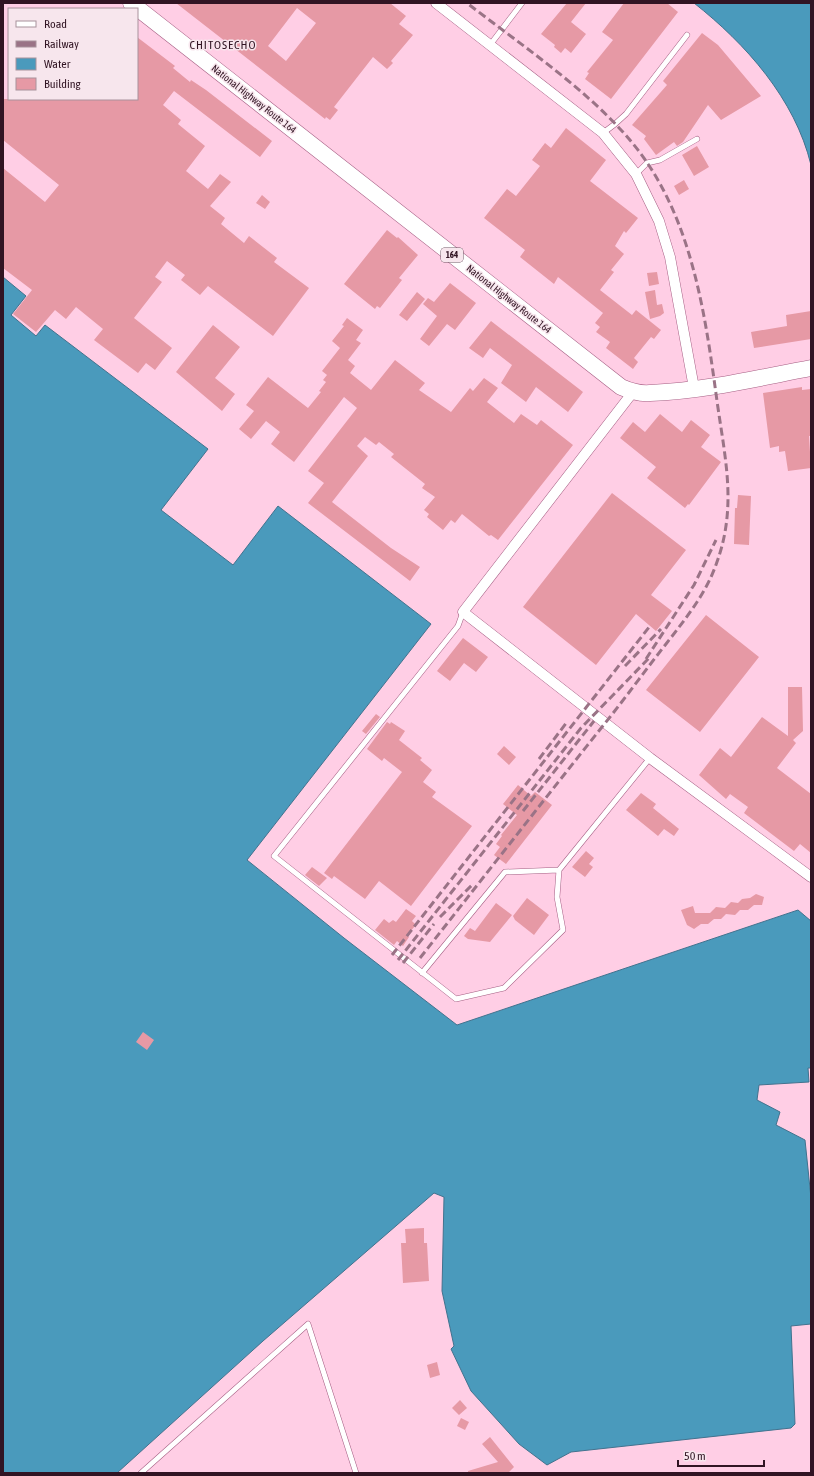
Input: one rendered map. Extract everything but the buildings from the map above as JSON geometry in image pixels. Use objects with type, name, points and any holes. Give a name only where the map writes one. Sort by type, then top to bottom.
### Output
[{"type":"highway","name":"National Highway Route 164","points":[[138,8],[621,387],[633,392],[650,394],[811,368]]},
{"type":"street","points":[[438,4],[603,133],[636,174],[659,221],[670,257],[694,388]]},
{"type":"street","points":[[633,392],[463,612],[650,758],[811,877]]},
{"type":"lane","points":[[490,45],[522,3]]},
{"type":"lane","points":[[603,133],[626,114],[687,35]]},
{"type":"lane","points":[[636,174],[647,163],[660,160],[697,139]]},
{"type":"lane","points":[[463,612],[458,626],[274,856],[456,1000],[504,988],[563,930],[557,897],[559,870],[650,758]]},
{"type":"lane","points":[[422,973],[505,872],[559,870]]},
{"type":"lane","points":[[141,1473],[308,1324],[356,1473]]},
{"type":"water","points":[[694,3],[811,3],[811,165],[804,141],[793,118],[781,96],[766,75],[732,36]]},
{"type":"water","points":[[3,277],[26,296],[11,315],[36,336],[45,325],[208,449],[161,510],[233,565],[278,506],[431,624],[247,860],[344,938],[457,1025],[798,910],[811,921],[811,1068],[808,1068],[809,1082],[759,1085],[757,1100],[780,1112],[776,1125],[805,1140],[811,1198],[811,1324],[791,1326],[795,1424],[791,1428],[571,1452],[547,1465],[519,1444],[471,1391],[451,1349],[454,1346],[442,1291],[444,1197],[434,1193],[263,1341],[117,1473],[3,1473]]},
{"type":"railway","points":[[420,958],[617,708],[691,611],[707,586],[720,554],[728,511],[728,489],[724,447],[708,340],[696,278],[677,219],[664,191],[648,164],[631,141],[611,119],[564,78],[467,3]]},
{"type":"railway","points":[[646,659],[694,585],[716,540]]},
{"type":"railway","points":[[392,955],[650,626]]},
{"type":"railway","points":[[625,666],[661,629]]},
{"type":"railway","points":[[398,960],[581,728],[651,656]]},
{"type":"railway","points":[[523,811],[594,721]]},
{"type":"railway","points":[[539,759],[567,722]]},
{"type":"railway","points":[[440,917],[473,884]]},
{"type":"railway","points":[[403,963],[434,924]]},
{"type":"district","name":"CHITOSECHO","points":[[223,45]]}]
